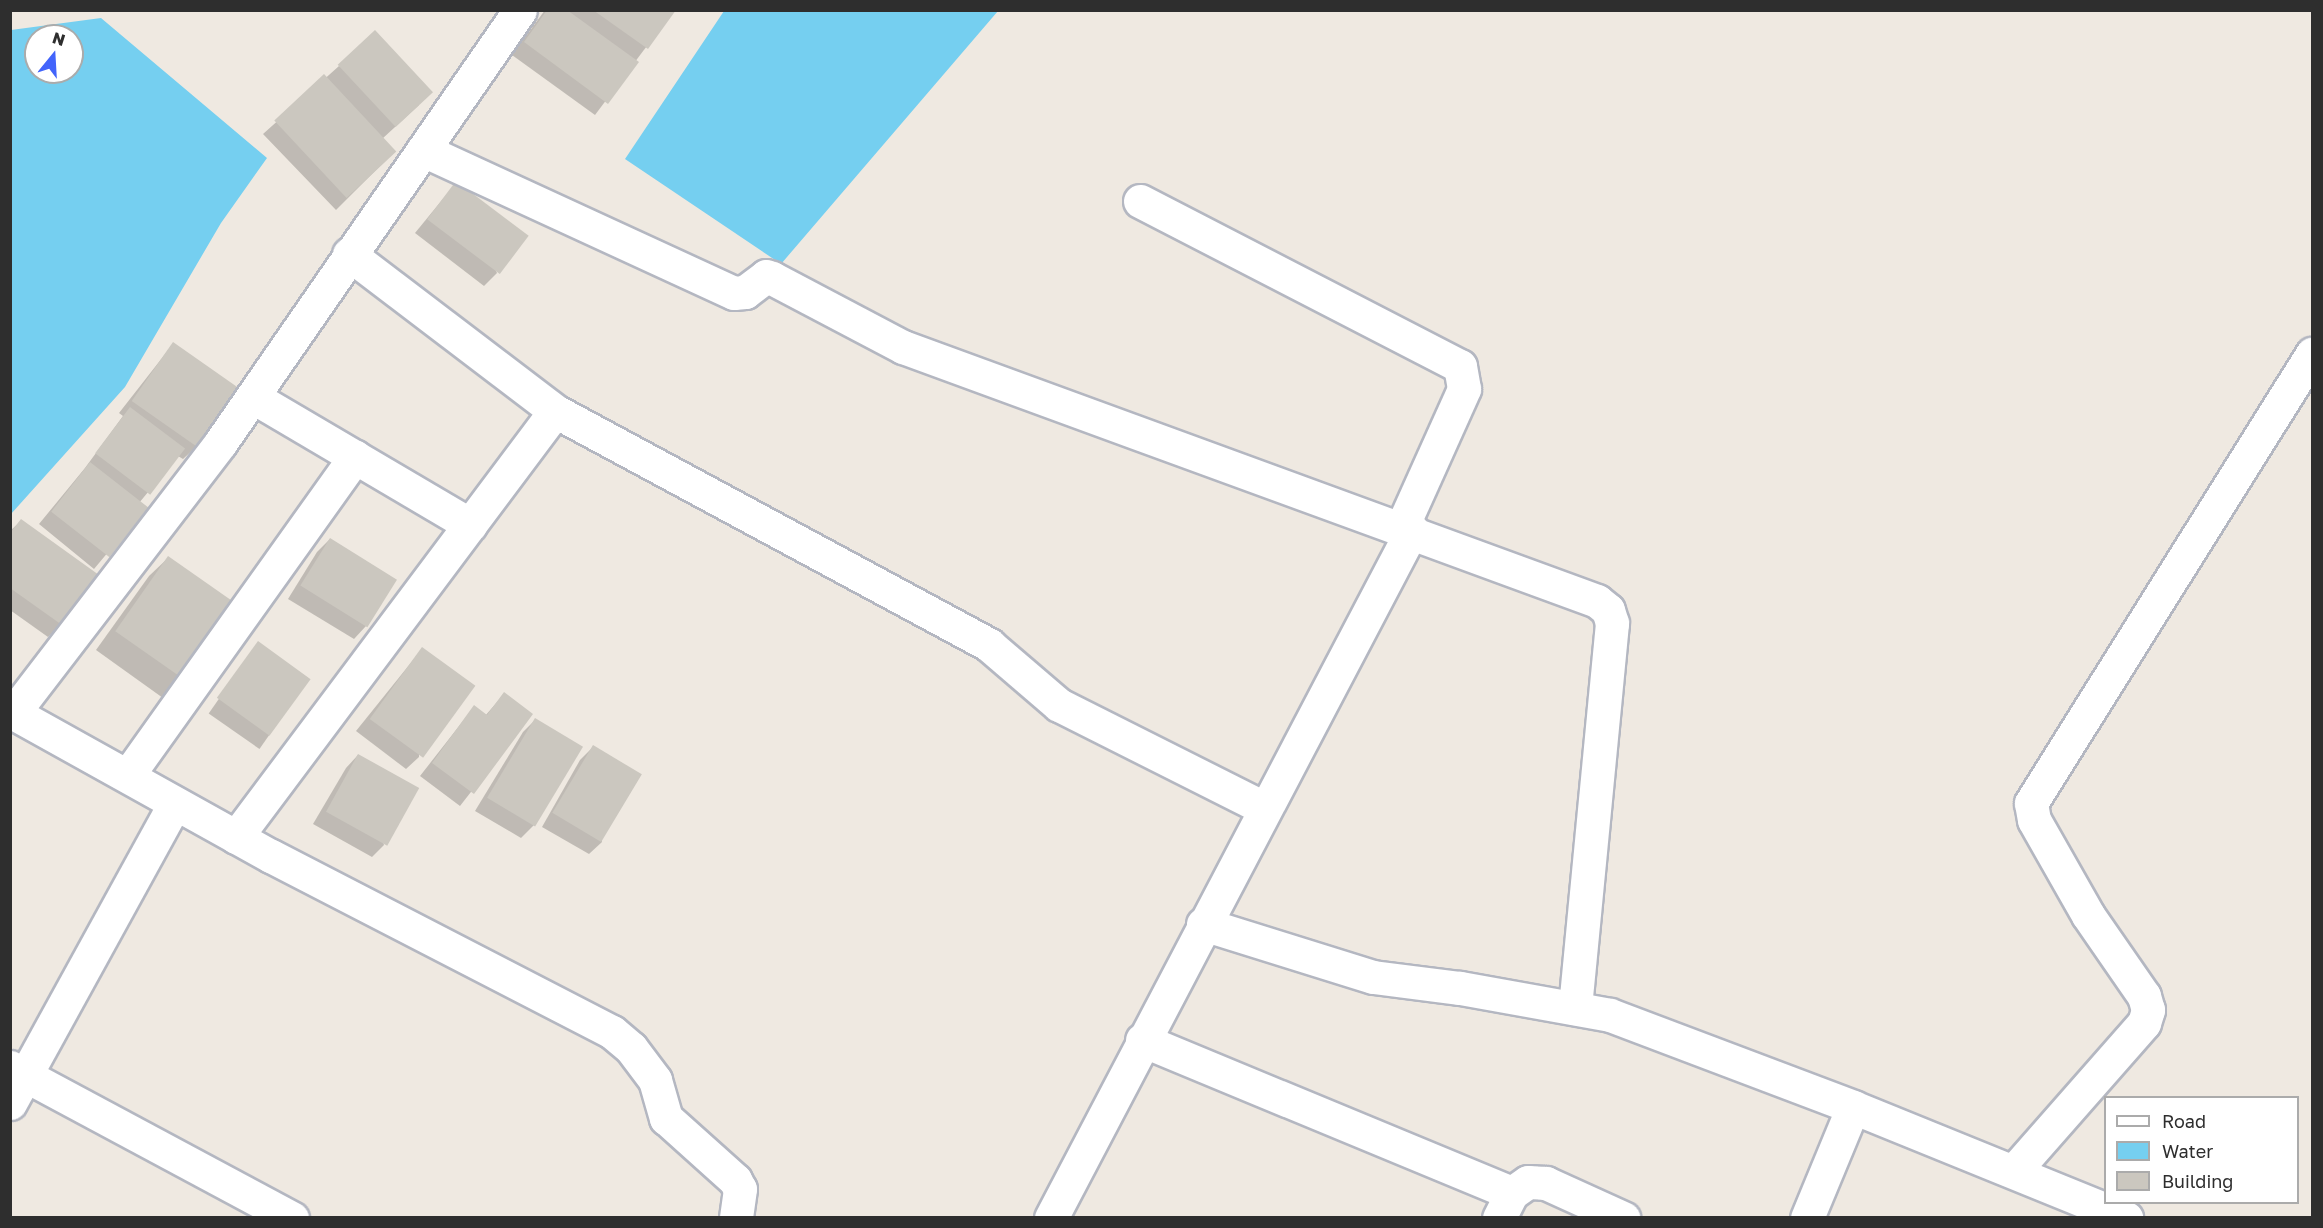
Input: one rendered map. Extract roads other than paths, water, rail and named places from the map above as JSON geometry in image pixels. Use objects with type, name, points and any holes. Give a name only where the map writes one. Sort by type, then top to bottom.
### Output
[{"type":"street","points":[[520,10],[349,254],[253,397],[12,711],[236,837],[612,1032],[631,1048],[655,1080],[666,1118],[735,1180],[740,1190],[736,1218]]},
{"type":"street","points":[[423,150],[734,293],[745,292],[766,276],[772,278],[903,347],[1407,528],[1597,601],[1608,610],[1612,624],[1575,1008]]},
{"type":"street","points":[[1052,1218],[1407,528],[1464,389],[1460,366],[1140,201]]},
{"type":"street","points":[[349,254],[555,411],[989,645],[1059,705],[1084,719],[1264,808]]},
{"type":"street","points":[[2014,1171],[2144,1023],[2148,1010],[2144,996],[2088,915],[2034,820],[2031,803],[2313,354]]},
{"type":"street","points":[[253,397],[470,525]]},
{"type":"street","points":[[236,837],[555,411]]},
{"type":"street","points":[[128,775],[355,457]]},
{"type":"street","points":[[175,802],[16,1082],[292,1218]]},
{"type":"street","points":[[1203,924],[1373,977],[1575,1008],[1638,1024],[2014,1171],[2072,1208],[2126,1218]]},
{"type":"street","points":[[1142,1040],[1506,1205],[1528,1182],[1546,1183],[1623,1218]]},
{"type":"street","points":[[1807,1218],[1853,1107]]},
{"type":"water","points":[[724,11],[998,11],[781,264],[625,159]]},
{"type":"water","points":[[101,18],[267,158],[221,223],[125,387],[11,514],[11,30],[24,28],[24,84],[84,84],[84,24],[56,24]]}]
